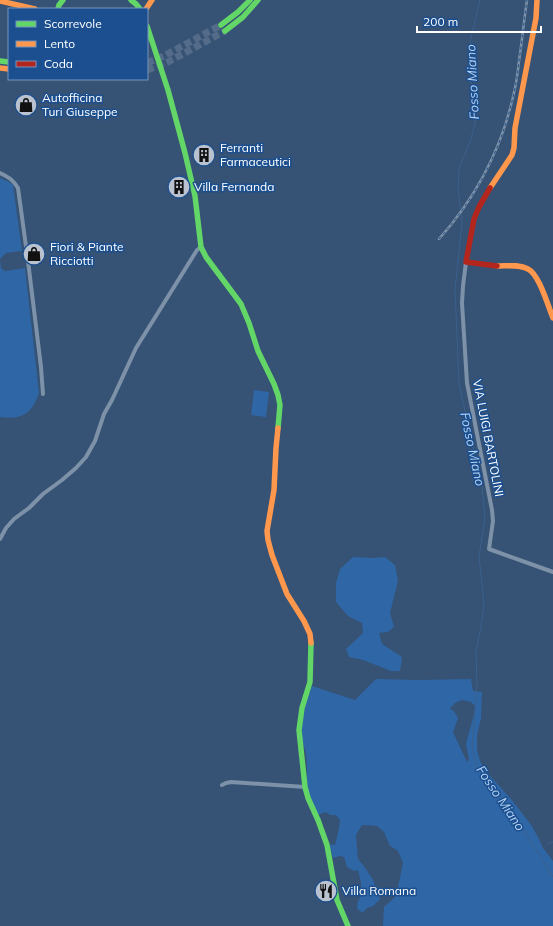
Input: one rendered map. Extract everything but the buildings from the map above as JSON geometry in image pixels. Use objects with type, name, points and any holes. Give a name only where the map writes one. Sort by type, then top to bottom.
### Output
[{"type":"main road","points":[[131,0],[139,8]]},
{"type":"main road","points":[[221,25],[238,12],[250,0]]},
{"type":"main road","points":[[225,31],[243,17],[258,0]]},
{"type":"main road","points":[[537,0],[536,18],[515,128],[514,148],[512,155],[479,207],[474,219],[466,262],[491,266],[518,267],[530,270],[540,286],[553,318]]},
{"type":"main road","points":[[0,1],[31,8]]},
{"type":"main road","points":[[148,29],[168,90],[192,182],[201,247],[206,257],[244,310],[258,351],[274,384],[280,405],[276,448],[276,474],[267,531],[268,540],[272,555],[288,594],[310,634],[312,669],[310,682],[302,708],[299,730],[305,787],[327,845],[336,894],[348,926]]},
{"type":"main road","points":[[148,35],[151,39]]},
{"type":"street","points":[[0,174],[8,176],[18,188],[41,367],[43,394]]},
{"type":"street","points":[[0,539],[6,528],[14,519],[76,468],[86,456],[95,441],[104,414],[136,348],[197,250],[201,247]]},
{"type":"street","name":"VIA LUIGI BARTOLINI","points":[[466,262],[462,303],[466,383],[492,510],[493,521],[488,549],[553,572]]},
{"type":"street","points":[[222,785],[231,782],[305,787]]},
{"type":"shaded area","points":[[0,178],[13,185],[22,251],[6,253],[0,259]]},
{"type":"shaded area","points":[[0,259],[1,268],[5,271],[25,268],[39,393],[29,411],[20,416],[8,418],[0,417]]},
{"type":"shaded area","points":[[254,390],[269,392],[266,417],[251,415]]},
{"type":"shaded area","points":[[353,557],[385,557],[395,565],[398,581],[390,613],[394,627],[388,632],[379,633],[382,644],[402,657],[400,671],[391,671],[363,660],[349,657],[346,649],[363,633],[362,623],[348,616],[336,602],[336,583],[340,569]]},
{"type":"shaded area","points":[[376,679],[471,679],[473,691],[482,692],[481,719],[477,735],[477,750],[480,761],[485,770],[511,799],[532,826],[543,848],[553,861],[553,926],[383,926],[384,907],[396,896],[403,863],[398,851],[390,846],[384,832],[377,826],[362,825],[356,835],[358,859],[373,880],[380,899],[373,906],[367,908],[362,913],[357,908],[358,901],[361,896],[361,883],[358,870],[354,871],[347,867],[344,857],[340,856],[333,858],[330,847],[331,844],[335,845],[340,820],[336,815],[330,815],[326,812],[317,815],[308,791],[307,759],[302,744],[303,715],[312,686],[355,700]],"holes":[[[462,700],[471,702],[475,706],[466,744],[469,759],[467,762],[453,732],[458,718],[454,711],[450,709],[455,703]]]},
{"type":"waterway","name":"Fosso Miano","points":[[480,0],[470,42],[469,70],[475,107],[475,124],[470,142],[459,168],[458,189],[462,222],[455,290],[459,384],[482,487],[485,517],[479,557],[484,603],[476,651],[477,684],[472,748],[477,766],[516,818],[553,877]]},
{"type":"waterway","points":[[547,844],[553,842]]},
{"type":"tunnel","points":[[148,63],[164,56],[221,25]]},
{"type":"tunnel","points":[[148,70],[168,62],[225,31]]},
{"type":"railway","points":[[439,239],[466,205],[477,187],[487,169],[504,130],[516,81],[527,0]]},
{"type":"traffic: fast","points":[[58,8],[63,0]]},
{"type":"traffic: fast","points":[[131,0],[139,8]]},
{"type":"traffic: fast","points":[[221,25],[238,12],[250,0]]},
{"type":"traffic: fast","points":[[225,31],[243,17],[258,0]]},
{"type":"traffic: fast","points":[[148,29],[168,90],[185,153],[195,196],[201,247],[206,257],[241,304],[258,351],[278,395],[280,405],[278,428]]},
{"type":"traffic: fast","points":[[0,61],[8,62]]},
{"type":"traffic: fast","points":[[311,643],[310,682],[302,708],[299,730],[305,787],[327,845],[337,900],[348,926]]},
{"type":"traffic: slow","points":[[147,8],[152,0]]},
{"type":"traffic: slow","points":[[490,188],[512,155],[514,148],[515,128],[536,18],[537,0]]},
{"type":"traffic: slow","points":[[0,1],[31,8]]},
{"type":"traffic: slow","points":[[0,68],[8,69]]},
{"type":"traffic: slow","points":[[497,266],[521,266],[532,272],[536,277],[553,318]]},
{"type":"traffic: slow","points":[[278,428],[274,490],[267,531],[268,540],[272,555],[287,594],[304,621],[310,634],[311,643]]},
{"type":"traffic: jam","points":[[490,188],[474,219],[466,262],[497,266]]},
{"type":"place","name":"Autofficina Turi Giuseppe","points":[[26,105]]},
{"type":"place","name":"Ferranti Farmaceutici","points":[[204,155]]},
{"type":"place","name":"Villa Fernanda","points":[[179,187]]},
{"type":"place","name":"Fiori & Piante Ricciotti","points":[[34,254]]},
{"type":"place","name":"Villa Romana","points":[[326,891]]}]
